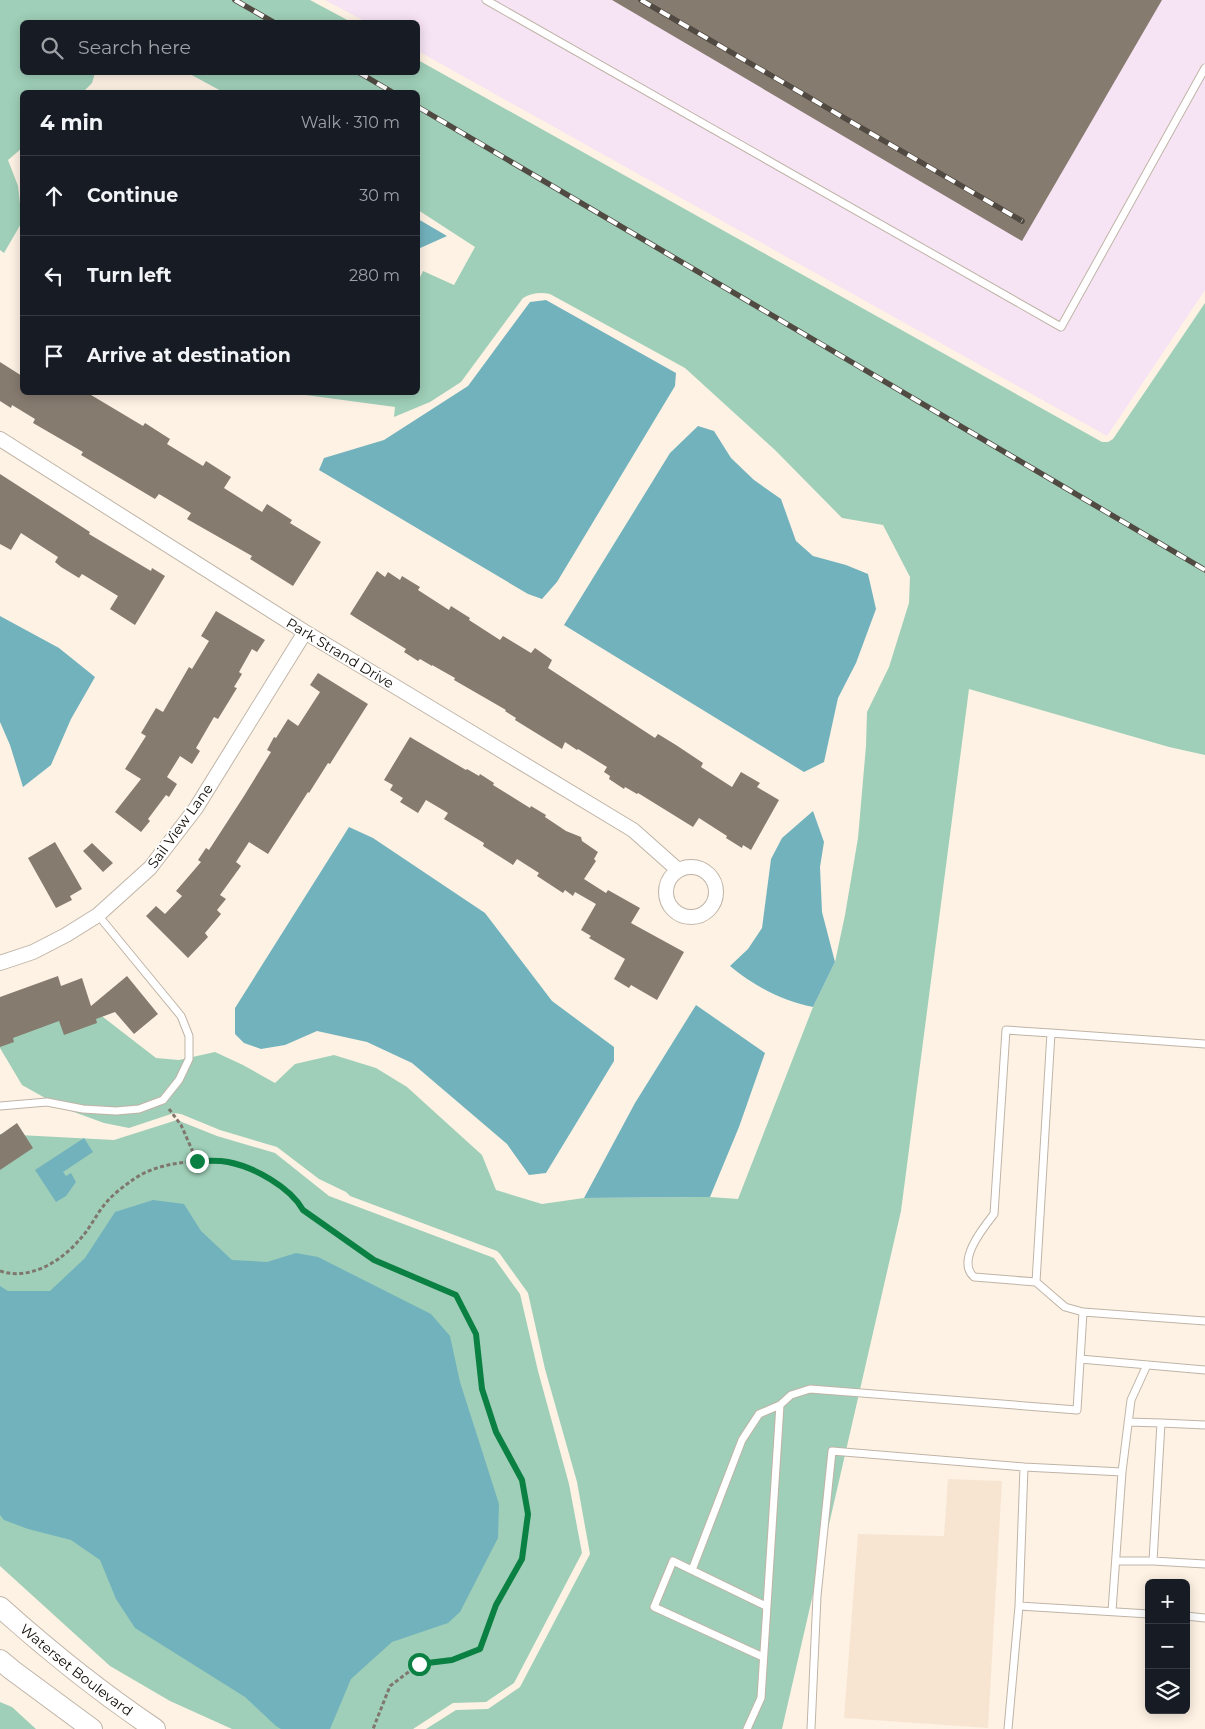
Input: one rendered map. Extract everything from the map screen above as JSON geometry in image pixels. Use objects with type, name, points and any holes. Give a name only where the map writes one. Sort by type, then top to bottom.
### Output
[{"type":"street","name":"Park Strand Drive","points":[[0,439],[305,632],[633,830],[678,870]]},
{"type":"street","name":"Sail View Lane","points":[[0,964],[41,948],[98,915],[150,868],[196,808],[305,632]]},
{"type":"street","name":"Waterset Boulevard","points":[[0,1606],[50,1651],[101,1691],[155,1729]]},
{"type":"street","points":[[0,1660],[92,1729]]},
{"type":"lane","points":[[486,0],[1061,327],[1205,68]]},
{"type":"lane","points":[[0,1106],[47,1102],[83,1109],[116,1111],[139,1109],[163,1100],[179,1080],[189,1059],[189,1036],[181,1016],[98,915]]},
{"type":"lane","points":[[1205,1044],[1006,1030],[994,1214],[980,1231],[971,1250],[968,1265],[969,1273],[974,1277],[1036,1282],[1065,1307],[1083,1312],[1205,1322]]},
{"type":"lane","points":[[1036,1282],[1050,1033]]},
{"type":"lane","points":[[692,1570],[742,1440],[759,1414],[780,1405],[791,1395],[810,1389],[1077,1410],[1083,1312]]},
{"type":"lane","points":[[1080,1358],[1205,1370]]},
{"type":"lane","points":[[1112,1611],[1122,1472],[1131,1400],[1147,1365]]},
{"type":"lane","points":[[746,1729],[761,1698],[780,1405]]},
{"type":"lane","points":[[1128,1422],[1205,1425]]},
{"type":"lane","points":[[1153,1561],[1161,1423]]},
{"type":"lane","points":[[811,1729],[817,1596],[832,1452],[1024,1467],[1122,1472]]},
{"type":"lane","points":[[1008,1729],[1018,1606],[1024,1467]]},
{"type":"lane","points":[[763,1657],[654,1607],[673,1561],[766,1606]]},
{"type":"lane","points":[[1116,1561],[1205,1564]]},
{"type":"lane","points":[[1018,1606],[1145,1614]]},
{"type":"lane","points":[[1190,1616],[1205,1618]]},
{"type":"path","points":[[163,1100],[181,1125],[197,1161]]},
{"type":"path","points":[[0,1272],[28,1274],[58,1258],[80,1240],[110,1200],[136,1178],[169,1164],[197,1161],[227,1161],[252,1169],[269,1179],[297,1200],[303,1210],[374,1260],[456,1295],[476,1334],[482,1389],[496,1432],[522,1480],[528,1514],[522,1559],[496,1605],[480,1649],[452,1660],[419,1664],[390,1686],[373,1729]]},
{"type":"shaded area","points":[[325,0],[1205,0],[1205,290],[1107,436],[420,52],[420,20],[362,20]]},
{"type":"shaded area","points":[[948,1479],[1002,1481],[988,1728],[844,1718],[858,1534],[944,1536]]},
{"type":"green space","points":[[0,0],[310,0],[347,20],[20,20],[20,75],[94,75],[92,83],[85,90],[20,90],[20,150],[8,160],[18,186],[20,225],[4,253],[0,250]]},
{"type":"green space","points":[[420,61],[1102,442],[1108,442],[1113,439],[1205,303],[1205,755],[1169,747],[969,689],[901,1211],[782,1729],[426,1729],[456,1710],[488,1709],[520,1687],[590,1554],[577,1482],[545,1369],[528,1293],[497,1251],[350,1196],[346,1192],[319,1179],[277,1147],[220,1130],[181,1114],[174,1113],[129,1128],[104,1123],[63,1108],[22,1085],[0,1048],[0,1009],[94,1010],[156,1058],[179,1060],[215,1052],[275,1083],[295,1064],[334,1055],[376,1068],[407,1087],[482,1155],[496,1190],[542,1204],[584,1198],[710,1197],[738,1199],[813,1007],[835,962],[858,838],[867,712],[889,667],[909,603],[910,577],[883,525],[842,518],[775,450],[685,368],[550,294],[536,293],[523,298],[461,382],[430,402],[394,417],[395,407],[306,395],[420,395],[420,277],[423,271],[454,285],[475,247],[420,211],[420,90],[219,90],[192,75],[420,75]]},
{"type":"green space","points":[[177,1120],[217,1136],[275,1153],[329,1196],[494,1258],[520,1294],[538,1371],[569,1484],[582,1553],[514,1683],[486,1702],[453,1703],[413,1729],[232,1729],[170,1701],[110,1666],[0,1566],[0,1134],[114,1140]]},
{"type":"green space","points":[[0,1702],[12,1707],[36,1729],[0,1729]]},
{"type":"water","points":[[420,220],[447,236],[420,248]]},
{"type":"water","points":[[546,300],[676,373],[675,386],[557,582],[542,599],[528,594],[319,470],[324,458],[384,440],[468,386],[530,302]]},
{"type":"water","points":[[698,426],[714,431],[731,458],[754,480],[781,499],[796,541],[813,556],[846,565],[868,574],[876,609],[856,663],[838,698],[824,762],[804,772],[564,625],[670,453]]},
{"type":"water","points":[[0,616],[59,648],[95,677],[71,719],[51,765],[23,787],[10,745],[0,722]]},
{"type":"water","points":[[813,811],[824,842],[820,867],[822,912],[835,962],[813,1007],[779,997],[749,980],[730,966],[748,949],[762,928],[771,859],[782,838]]},
{"type":"water","points":[[349,827],[373,838],[485,913],[552,1001],[614,1047],[614,1061],[546,1173],[529,1175],[507,1144],[412,1063],[367,1042],[317,1031],[285,1045],[261,1049],[244,1043],[235,1034],[235,1008]]},
{"type":"water","points":[[696,1005],[765,1053],[739,1127],[710,1197],[584,1198],[635,1103]]},
{"type":"water","points":[[84,1138],[93,1152],[63,1172],[66,1176],[71,1173],[76,1182],[66,1196],[56,1202],[35,1170]]},
{"type":"water","points":[[153,1200],[184,1204],[201,1231],[232,1260],[267,1262],[296,1253],[318,1257],[431,1314],[450,1336],[460,1382],[499,1504],[498,1538],[460,1612],[448,1623],[392,1642],[351,1679],[330,1729],[281,1729],[276,1726],[245,1697],[135,1628],[116,1599],[100,1560],[71,1540],[28,1529],[4,1520],[0,1515],[0,1286],[8,1291],[50,1291],[85,1258],[115,1212]]},
{"type":"building","points":[[612,0],[1162,0],[1022,241]]},
{"type":"building","points":[[0,362],[20,375],[20,395],[91,395],[143,426],[145,423],[170,439],[167,444],[203,466],[206,461],[231,477],[224,488],[262,512],[267,504],[292,520],[290,523],[321,542],[293,586],[250,559],[252,556],[187,519],[191,513],[159,494],[155,499],[81,455],[83,452],[33,423],[35,419],[12,405],[11,408],[0,401]]},
{"type":"building","points":[[0,474],[90,532],[89,534],[151,571],[152,568],[165,576],[135,625],[110,609],[118,596],[82,574],[79,578],[61,567],[55,562],[58,557],[21,533],[11,550],[0,544]]},
{"type":"building","points":[[377,571],[385,577],[388,572],[400,580],[402,576],[420,587],[418,590],[449,610],[451,606],[500,640],[503,636],[531,653],[535,648],[552,660],[548,668],[655,738],[658,734],[676,745],[703,763],[701,767],[732,787],[741,772],[760,783],[757,787],[779,800],[751,850],[743,845],[742,848],[699,818],[693,827],[638,793],[625,787],[624,789],[609,779],[610,776],[604,772],[607,767],[565,742],[562,749],[515,720],[516,718],[506,710],[454,680],[455,678],[420,659],[418,661],[404,652],[406,649],[350,614]]},
{"type":"building","points":[[216,611],[265,640],[257,652],[252,649],[239,672],[242,674],[234,687],[237,688],[218,719],[214,717],[196,748],[200,751],[192,764],[180,756],[167,777],[177,784],[169,797],[166,795],[148,819],[150,821],[141,832],[115,812],[141,779],[125,769],[146,736],[141,733],[156,708],[163,712],[189,667],[192,669],[209,641],[201,636]]},
{"type":"building","points":[[318,673],[368,704],[330,764],[328,763],[308,792],[268,854],[249,842],[236,862],[241,866],[220,895],[226,899],[217,910],[221,914],[205,933],[208,937],[188,958],[146,916],[156,906],[165,914],[182,896],[176,891],[201,862],[198,860],[206,848],[209,850],[244,796],[271,752],[267,750],[274,737],[276,738],[288,719],[298,726],[320,692],[310,685]]},
{"type":"building","points":[[410,737],[466,770],[479,776],[480,774],[494,783],[493,785],[530,808],[531,806],[546,815],[545,817],[566,831],[581,837],[582,841],[598,852],[594,859],[596,861],[584,879],[606,893],[608,890],[640,908],[631,923],[684,952],[657,1000],[631,985],[629,988],[614,979],[625,959],[589,938],[591,936],[581,930],[596,904],[575,892],[573,896],[565,890],[563,893],[537,876],[539,873],[517,859],[513,865],[483,846],[484,843],[444,819],[448,813],[426,800],[418,813],[400,802],[403,798],[390,790],[393,785],[384,780]]},
{"type":"building","points":[[55,842],[82,889],[70,896],[72,900],[56,908],[28,858]]},
{"type":"building","points":[[92,843],[113,863],[103,872],[83,851]]},
{"type":"building","points":[[58,976],[61,986],[82,978],[91,1006],[127,976],[158,1014],[134,1034],[115,1012],[96,1019],[97,1023],[64,1035],[59,1021],[13,1038],[14,1042],[0,1047],[0,997]]},
{"type":"building","points":[[17,1123],[33,1148],[0,1170],[0,1135]]},
{"type":"railway","points":[[235,0],[270,20]]},
{"type":"railway","points":[[641,0],[1022,221]]},
{"type":"railway","points":[[363,75],[389,90]]},
{"type":"railway","points":[[420,108],[1205,570]]},
{"type":"route","points":[[197,1161],[227,1161],[252,1169],[269,1179],[297,1200],[303,1210],[374,1260],[456,1295],[476,1334],[482,1389],[496,1432],[522,1480],[528,1514],[522,1559],[496,1605],[480,1649],[452,1660],[419,1664]]}]
